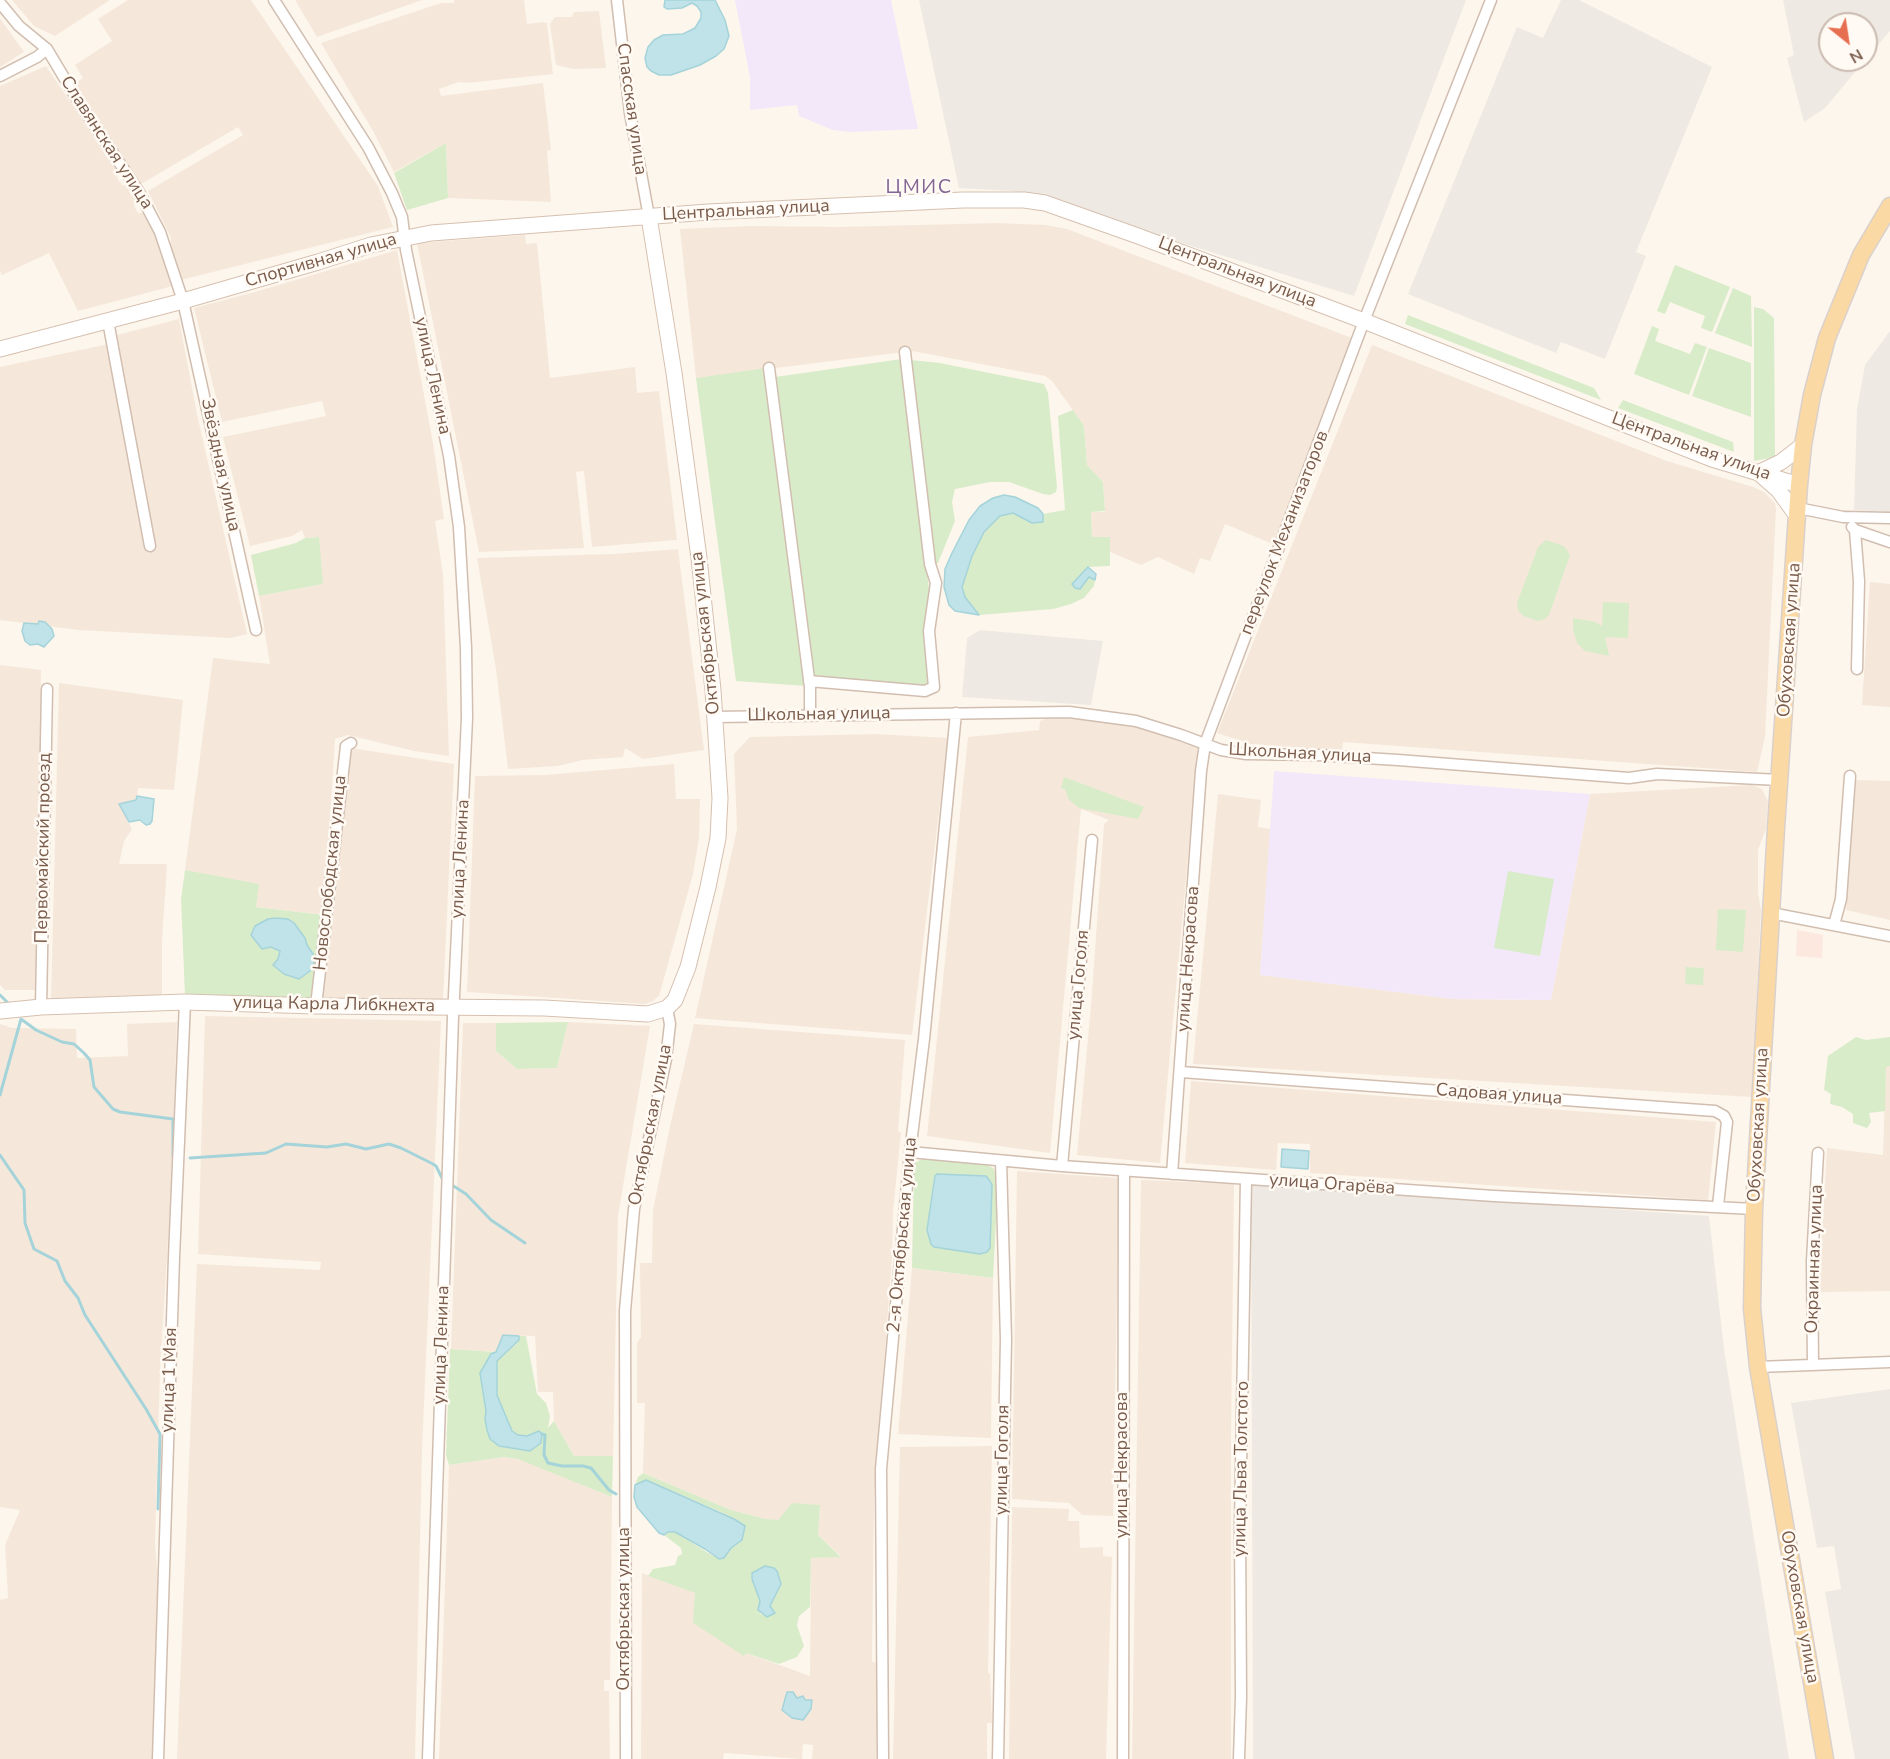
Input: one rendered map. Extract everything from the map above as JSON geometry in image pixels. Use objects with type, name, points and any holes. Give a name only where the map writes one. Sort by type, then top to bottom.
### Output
[{"type":"main road","name":"Обуховская улица","points":[[1825,1759],[1758,1367],[1752,1308],[1754,1209],[1771,912],[1803,445],[1812,395],[1827,338],[1861,255],[1890,206]]},
{"type":"street","name":"улица Ленина","points":[[274,0],[382,172],[402,217],[406,250],[452,479],[462,575],[467,718],[453,1008],[428,1759]]},
{"type":"street","name":"Спасская улица","points":[[617,0],[630,113],[649,217]]},
{"type":"street","name":"переулок Механизаторов","points":[[1205,744],[1364,321],[1491,0]]},
{"type":"street","name":"Славянская улица","points":[[0,3],[20,26],[47,49],[64,80],[139,192],[156,221],[183,301]]},
{"type":"street","points":[[0,76],[47,49]]},
{"type":"street","name":"Центральная улица","points":[[649,217],[708,212],[963,200],[1036,201],[1148,239],[1364,321],[1712,459],[1799,485]]},
{"type":"street","name":"Спортивная улица","points":[[0,349],[183,301],[405,237],[480,228],[649,217]]},
{"type":"street","name":"Октябрьская улица","points":[[626,1759],[625,1311],[634,1209],[666,1059],[670,1024],[667,1008],[681,988],[688,967],[718,838],[720,798],[710,658],[691,494],[649,217]]},
{"type":"street","name":"Звёздная улица","points":[[183,301],[256,630]]},
{"type":"street","points":[[108,321],[150,546]]},
{"type":"street","points":[[809,681],[925,691],[934,687],[929,631],[936,583],[930,564],[905,352]]},
{"type":"street","points":[[769,368],[809,681],[810,715]]},
{"type":"street","points":[[1803,445],[1781,462],[1758,472],[1797,512],[1843,518],[1890,518]]},
{"type":"street","points":[[1843,518],[1855,530],[1890,542]]},
{"type":"street","points":[[1855,530],[1859,581],[1857,669]]},
{"type":"street","name":"Первомайский проезд","points":[[41,1007],[47,689]]},
{"type":"street","name":"Школьная улица","points":[[715,717],[1045,711],[1090,714],[1136,722],[1170,731],[1221,750],[1246,754],[1317,755],[1398,760],[1629,778],[1657,774],[1780,780]]},
{"type":"street","name":"2-я Октябрьская улица","points":[[883,1759],[881,1469],[910,1152],[924,1039],[956,713]]},
{"type":"street","name":"Новослободская улица","points":[[316,1006],[346,746],[351,743]]},
{"type":"street","name":"улица Некрасова","points":[[1173,1174],[1201,771],[1205,744]]},
{"type":"street","points":[[1834,925],[1841,899],[1850,776]]},
{"type":"street","name":"улица Гоголя","points":[[1062,1166],[1092,840]]},
{"type":"street","points":[[1771,912],[1890,936]]},
{"type":"street","name":"улица Карла Либкнехта","points":[[0,1011],[41,1007],[185,1002],[316,1006],[544,1008],[624,1014],[648,1014],[667,1008]]},
{"type":"street","name":"улица 1 Мая","points":[[158,1759],[174,1257],[185,1002]]},
{"type":"street","name":"Садовая улица","points":[[1181,1072],[1715,1111],[1724,1116],[1727,1122],[1718,1206]]},
{"type":"street","name":"улица Огарёва","points":[[910,1152],[1062,1166],[1494,1196],[1754,1209]]},
{"type":"street","name":"Окраинная улица","points":[[1813,1365],[1812,1261],[1818,1153]]},
{"type":"street","name":"улица Гоголя","points":[[998,1759],[1006,1339],[1001,1161]]},
{"type":"street","name":"улица Некрасова","points":[[1123,1759],[1124,1170]]},
{"type":"street","name":"улица Льва Толстого","points":[[1239,1759],[1240,1526],[1246,1179]]},
{"type":"street","points":[[1758,1367],[1890,1362]]},
{"type":"shaded area","points":[[12,0],[110,0],[55,36],[34,26]]},
{"type":"shaded area","points":[[128,0],[251,0],[378,186],[393,227],[181,280],[170,248],[171,238],[148,191],[243,135],[238,127],[141,184],[74,84],[83,78],[75,65],[112,41],[98,19]]},
{"type":"shaded area","points":[[295,0],[422,0],[317,37]]},
{"type":"shaded area","points":[[454,0],[524,0],[527,24],[547,23],[553,74],[459,82],[439,89],[441,96],[543,83],[551,150],[547,151],[551,202],[448,198],[446,143],[394,172],[373,131],[321,43],[441,3],[454,3]]},
{"type":"shaded area","points":[[735,0],[891,0],[918,129],[851,132],[833,130],[799,116],[797,105],[750,110],[750,77]]},
{"type":"shaded area","name":"ЦМИС","points":[[919,0],[1466,0],[1354,296],[1013,191],[959,188]]},
{"type":"shaded area","points":[[1561,0],[1579,0],[1712,67],[1636,252],[1646,256],[1605,359],[1561,342],[1556,353],[1408,294],[1517,27],[1543,38]]},
{"type":"shaded area","points":[[1783,0],[1890,0],[1890,31],[1878,45],[1878,12],[1818,12],[1818,72],[1855,72],[1825,108],[1804,122],[1787,58],[1794,55]]},
{"type":"shaded area","points":[[599,11],[606,68],[573,69],[556,65],[550,24],[555,17],[572,17],[574,12]]},
{"type":"shaded area","points":[[0,18],[24,52],[0,67]]},
{"type":"shaded area","points":[[46,66],[118,173],[117,178],[122,185],[129,186],[136,197],[134,206],[138,213],[146,213],[156,234],[173,286],[78,311],[49,253],[2,275],[0,270],[0,86]]},
{"type":"shaded area","points":[[998,223],[1046,225],[1067,229],[1352,338],[1275,545],[1225,524],[1210,561],[1200,558],[1194,574],[1158,557],[1141,565],[1110,552],[1110,538],[1092,537],[1091,512],[1105,512],[1103,482],[1087,465],[1084,426],[1052,381],[1045,376],[912,351],[696,378],[680,229]]},
{"type":"shaded area","points":[[525,235],[526,244],[537,243],[550,378],[635,367],[637,393],[659,391],[677,540],[592,547],[584,471],[576,472],[584,548],[479,552],[417,243]]},
{"type":"shaded area","points":[[397,250],[433,443],[444,519],[435,521],[443,574],[449,756],[414,751],[348,735],[335,739],[324,915],[256,907],[185,870],[213,658],[270,664],[259,596],[323,584],[318,537],[305,538],[302,530],[292,536],[250,546],[223,437],[326,416],[322,401],[222,422],[194,308]]},
{"type":"shaded area","points":[[179,319],[197,414],[247,634],[231,638],[78,630],[0,620],[0,367],[118,342],[117,335]]},
{"type":"shaded area","points":[[1890,331],[1890,512],[1854,510],[1857,409],[1865,365]]},
{"type":"shaded area","points":[[1372,345],[1667,461],[1753,487],[1764,492],[1775,503],[1765,737],[1757,772],[1343,742],[1342,751],[1251,744],[1217,733]]},
{"type":"shaded area","points":[[678,549],[704,750],[643,759],[625,748],[623,757],[582,760],[558,766],[508,769],[496,669],[477,558],[614,554]]},
{"type":"shaded area","points":[[1870,582],[1890,584],[1890,707],[1862,705]]},
{"type":"shaded area","points":[[980,630],[1103,641],[1091,705],[962,697],[967,638]]},
{"type":"shaded area","points":[[0,665],[41,670],[37,990],[5,990],[0,985]]},
{"type":"shaded area","points":[[59,683],[183,700],[174,790],[138,788],[137,800],[120,804],[132,829],[124,841],[119,864],[167,864],[162,942],[162,996],[51,1001]]},
{"type":"shaded area","points":[[1065,716],[1132,726],[1198,747],[1160,1163],[1077,1155],[1091,1006],[1104,824],[1109,820],[1081,809],[1050,1153],[927,1136],[968,737],[1039,730],[1040,721],[1050,717]]},
{"type":"shaded area","points":[[876,734],[948,738],[912,1035],[695,1018],[737,829],[734,754],[750,737]]},
{"type":"shaded area","points":[[351,748],[454,764],[443,1000],[322,998]]},
{"type":"shaded area","points":[[674,764],[676,799],[700,799],[699,838],[693,874],[659,996],[645,1004],[467,992],[475,776],[545,775]]},
{"type":"shaded area","points":[[1274,771],[1590,794],[1551,1000],[1453,999],[1260,975]]},
{"type":"shaded area","points":[[1855,780],[1890,781],[1890,920],[1846,910]]},
{"type":"shaded area","points":[[1752,785],[1762,789],[1768,801],[1766,829],[1758,850],[1758,893],[1761,910],[1752,1097],[1193,1064],[1218,794],[1261,800],[1258,827],[1271,829],[1260,975],[1453,999],[1551,1000],[1590,794]]},
{"type":"shaded area","points":[[1797,930],[1823,935],[1822,958],[1796,956]]},
{"type":"shaded area","points":[[205,1016],[441,1021],[422,1449],[415,1759],[177,1759],[197,1264],[320,1270],[321,1262],[198,1254]]},
{"type":"shaded area","points":[[177,1022],[171,1190],[160,1371],[155,1543],[159,1596],[154,1759],[0,1759],[0,1600],[8,1598],[5,1545],[20,1510],[0,1507],[0,1024],[12,1028],[76,1029],[77,1058],[128,1056],[127,1024]]},
{"type":"shaded area","points":[[568,1022],[650,1026],[618,1216],[613,1456],[574,1456],[554,1421],[553,1392],[538,1392],[535,1336],[503,1335],[496,1352],[451,1349],[463,1023],[496,1023],[496,1051],[517,1069],[557,1068]]},
{"type":"shaded area","points":[[694,1024],[905,1040],[898,1132],[901,1132],[893,1212],[892,1257],[874,1500],[872,1662],[878,1663],[876,1759],[812,1759],[813,1745],[803,1744],[802,1759],[724,1753],[723,1759],[641,1759],[642,1573],[695,1593],[744,1656],[746,1653],[810,1676],[811,1558],[841,1556],[818,1535],[820,1506],[779,1521],[766,1519],[731,1510],[643,1473],[645,1403],[637,1403],[637,1343],[641,1337],[640,1263],[652,1263],[653,1210]]},
{"type":"shaded area","points":[[1886,1066],[1890,1066],[1890,1291],[1819,1292],[1827,1148],[1883,1155]]},
{"type":"shaded area","points":[[1191,1081],[1716,1122],[1708,1200],[1310,1173],[1310,1144],[1278,1143],[1276,1170],[1185,1163]]},
{"type":"shaded area","points":[[1017,1171],[1119,1178],[1113,1516],[1082,1515],[1069,1503],[1012,1499]]},
{"type":"shaded area","points":[[1141,1180],[1234,1184],[1231,1759],[1132,1759]]},
{"type":"shaded area","points":[[1251,1183],[1709,1216],[1724,1349],[1789,1759],[1253,1759]]},
{"type":"shaded area","points":[[912,1268],[993,1278],[991,1438],[898,1434]]},
{"type":"shaded area","points":[[1890,1389],[1890,1759],[1855,1759],[1825,1592],[1841,1589],[1834,1546],[1817,1548],[1791,1403]]},
{"type":"shaded area","points":[[992,1446],[988,1673],[990,1673],[992,1723],[987,1723],[987,1759],[893,1759],[900,1447]]},
{"type":"shaded area","points":[[504,1457],[537,1466],[612,1497],[610,1680],[604,1680],[604,1691],[609,1691],[610,1759],[439,1759],[449,1465]]},
{"type":"shaded area","points":[[1012,1507],[1069,1509],[1068,1521],[1079,1521],[1080,1548],[1103,1547],[1103,1556],[1112,1557],[1106,1759],[1009,1759]]},
{"type":"green space","points":[[446,143],[448,198],[407,210],[394,173]]},
{"type":"green space","points":[[1675,265],[1730,287],[1712,332],[1701,328],[1705,316],[1670,302],[1665,314],[1657,311]]},
{"type":"green space","points":[[1733,288],[1751,296],[1752,347],[1715,333]]},
{"type":"green space","points":[[1754,307],[1763,309],[1774,318],[1775,457],[1754,461]]},
{"type":"green space","points":[[1408,315],[1594,388],[1601,400],[1405,324]]},
{"type":"green space","points":[[1652,326],[1659,329],[1655,341],[1690,354],[1695,343],[1707,347],[1689,395],[1634,374]]},
{"type":"green space","points":[[1709,348],[1751,363],[1751,417],[1692,396]]},
{"type":"green space","points":[[902,359],[929,589],[925,633],[929,686],[812,679],[775,377]]},
{"type":"green space","points":[[911,360],[940,363],[1044,384],[1048,393],[1056,492],[1050,495],[1043,494],[1009,482],[990,482],[955,489],[952,502],[955,521],[938,563],[934,564]]},
{"type":"green space","points":[[766,368],[798,636],[807,686],[736,681],[696,378]]},
{"type":"green space","points":[[1623,400],[1733,442],[1734,452],[1618,408]]},
{"type":"green space","points":[[1073,410],[1084,426],[1087,465],[1103,482],[1105,511],[1091,512],[1092,537],[1110,537],[1110,566],[1088,567],[1072,584],[1083,586],[1089,577],[1095,580],[1094,586],[1084,598],[1071,604],[1053,609],[979,615],[965,597],[962,587],[972,556],[984,532],[1000,516],[1013,513],[1032,523],[1043,522],[1043,514],[1065,510],[1058,416]]},
{"type":"green space","points":[[319,537],[323,584],[259,596],[251,555],[296,543],[305,538]]},
{"type":"green space","points":[[1546,540],[1564,546],[1570,555],[1549,615],[1538,621],[1523,616],[1518,610],[1517,603],[1538,547]]},
{"type":"green space","points":[[1603,602],[1629,603],[1628,638],[1605,637],[1609,656],[1585,651],[1577,643],[1573,630],[1573,618],[1595,622],[1602,626]]},
{"type":"green space","points":[[1064,777],[1144,807],[1138,819],[1079,808],[1069,800],[1065,789],[1061,788]]},
{"type":"green space","points":[[185,870],[259,884],[256,907],[324,915],[313,999],[185,996],[181,899]],"holes":[[[294,923],[313,954],[310,971],[299,979],[279,959],[280,951],[271,947]]]},
{"type":"green space","points":[[1508,871],[1554,879],[1540,956],[1494,948]]},
{"type":"green space","points":[[1718,909],[1746,910],[1743,952],[1716,950]]},
{"type":"green space","points":[[1686,967],[1704,968],[1703,985],[1685,984]]},
{"type":"green space","points":[[568,1022],[557,1068],[517,1069],[496,1051],[496,1023]]},
{"type":"green space","points":[[1856,1037],[1866,1040],[1890,1037],[1890,1066],[1886,1067],[1885,1111],[1869,1113],[1871,1122],[1867,1128],[1853,1123],[1853,1114],[1842,1107],[1830,1104],[1831,1094],[1824,1090],[1828,1056]]},
{"type":"green space","points":[[922,1159],[988,1165],[994,1169],[998,1182],[993,1278],[912,1268],[915,1163]],"holes":[[[935,1176],[990,1181],[992,1185],[990,1247],[934,1247],[927,1230]]]},
{"type":"green space","points":[[519,1336],[526,1336],[537,1394],[546,1403],[550,1416],[548,1428],[554,1421],[574,1456],[613,1456],[612,1497],[518,1459],[504,1457],[449,1465],[446,1455],[450,1349],[496,1352],[491,1354],[480,1373],[486,1411],[485,1419],[510,1449],[539,1431],[528,1436],[518,1435],[512,1431],[497,1395],[497,1361],[516,1344]]},
{"type":"green space","points":[[643,1473],[731,1510],[766,1519],[778,1520],[792,1503],[820,1505],[818,1535],[841,1557],[811,1558],[810,1607],[799,1616],[797,1625],[804,1646],[797,1657],[779,1664],[746,1653],[744,1656],[693,1623],[695,1593],[648,1576],[653,1569],[675,1565],[678,1556],[682,1554],[681,1548],[664,1535],[668,1532],[675,1532],[713,1556],[742,1540],[734,1519],[646,1480],[635,1485],[638,1477]],"holes":[[[779,1577],[777,1593],[770,1606],[772,1611],[762,1615],[758,1610],[760,1601],[758,1593]]]},
{"type":"water","points":[[665,0],[715,0],[725,20],[729,36],[724,49],[700,65],[671,75],[659,75],[651,71],[647,67],[645,58],[648,47],[654,40],[663,35],[683,34],[695,28],[701,18],[701,12],[692,3],[682,8],[667,9],[664,7]]},
{"type":"water","points":[[1004,495],[1015,497],[1038,508],[1043,514],[1043,522],[1032,523],[1013,513],[1000,516],[984,532],[972,556],[962,587],[965,597],[979,615],[955,611],[949,605],[944,587],[945,569],[969,520],[980,506],[993,498]]},
{"type":"water","points":[[1088,567],[1096,574],[1095,580],[1089,577],[1080,589],[1075,588],[1072,584]]},
{"type":"water","points":[[39,621],[45,622],[52,629],[54,636],[44,647],[38,644],[30,645],[25,641],[22,631],[24,623],[38,624]]},
{"type":"water","points":[[137,796],[154,799],[150,824],[146,825],[140,820],[129,822],[119,804],[136,800]]},
{"type":"water","points":[[275,918],[288,919],[294,923],[313,954],[314,963],[310,971],[299,979],[284,974],[273,965],[280,951],[271,947],[262,949],[251,935],[255,926]]},
{"type":"water","points":[[1282,1149],[1309,1151],[1308,1169],[1281,1167]]},
{"type":"water","points":[[937,1174],[986,1176],[990,1181],[992,1185],[990,1248],[987,1252],[980,1254],[934,1247],[931,1244],[927,1230]]},
{"type":"water","points":[[503,1335],[519,1336],[519,1340],[497,1361],[497,1395],[512,1431],[518,1435],[527,1436],[539,1431],[542,1434],[541,1443],[530,1451],[499,1446],[490,1439],[487,1430],[480,1373],[491,1354],[496,1352]]},
{"type":"water","points":[[646,1480],[734,1519],[745,1526],[742,1540],[731,1548],[724,1558],[719,1559],[675,1532],[668,1532],[664,1535],[659,1533],[637,1507],[634,1497],[635,1485]]},
{"type":"water","points":[[765,1566],[777,1571],[781,1584],[770,1606],[775,1613],[767,1617],[758,1610],[760,1601],[752,1579],[752,1573]]},
{"type":"water","points":[[787,1692],[793,1692],[797,1698],[803,1696],[805,1700],[812,1700],[811,1709],[803,1720],[792,1718],[782,1710]]},
{"type":"waterway","points":[[0,995],[9,1004]]},
{"type":"waterway","points":[[0,1095],[21,1019],[36,1030],[62,1042],[74,1044],[84,1053],[90,1060],[94,1087],[113,1109],[120,1112],[173,1119],[173,1156]]},
{"type":"waterway","points":[[190,1158],[266,1153],[286,1144],[327,1147],[346,1144],[366,1149],[389,1144],[433,1164],[442,1178]]},
{"type":"waterway","points":[[0,1155],[24,1190],[25,1223],[34,1249],[57,1261],[65,1281],[78,1298],[85,1315],[160,1434],[158,1509]]},
{"type":"waterway","points":[[452,1185],[466,1194],[491,1220],[525,1243]]},
{"type":"waterway","points":[[542,1434],[545,1435],[544,1455],[548,1463],[591,1468],[609,1490],[616,1494]]},
{"type":"district","name":"ЦМИС","points":[[919,188]]}]
